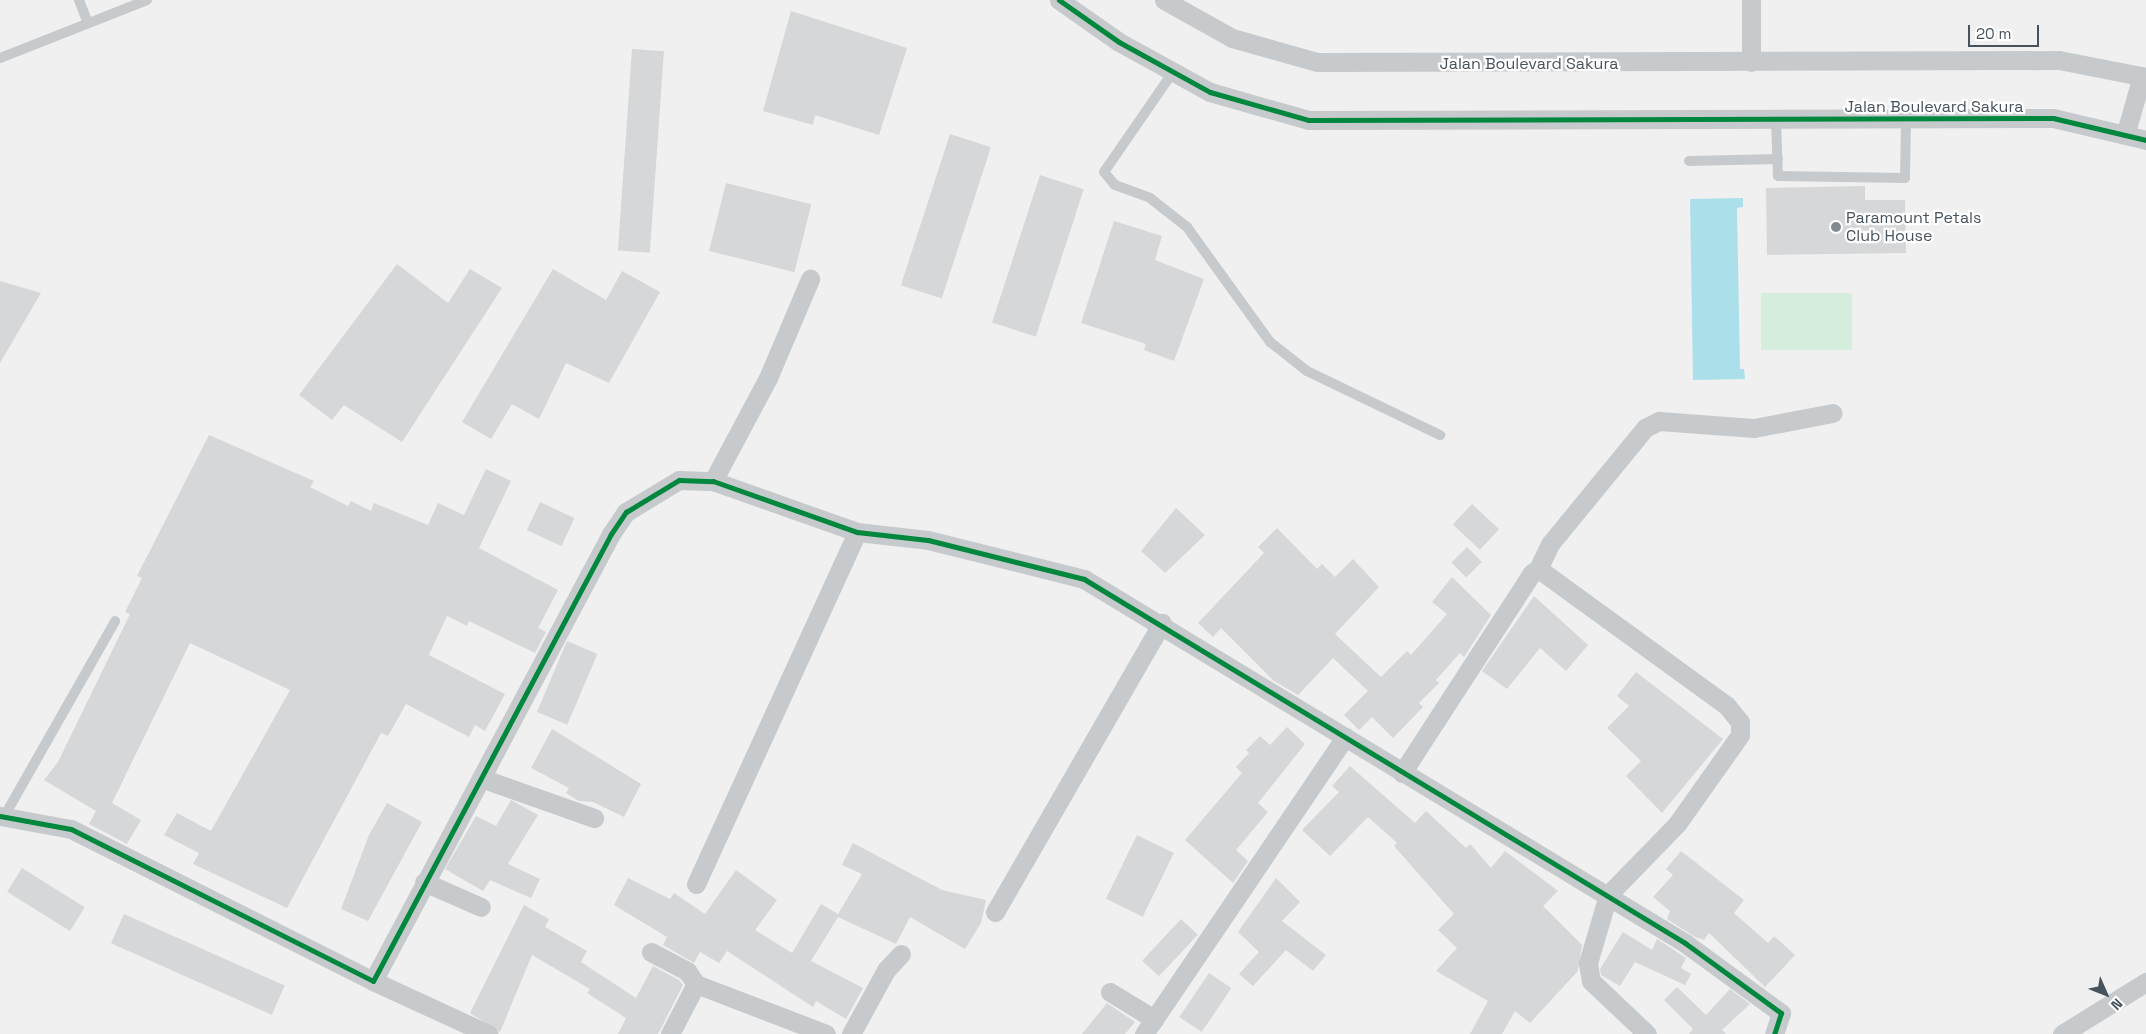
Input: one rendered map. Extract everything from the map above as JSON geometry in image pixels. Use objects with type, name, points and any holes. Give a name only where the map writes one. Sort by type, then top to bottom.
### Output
[{"type":"street","name":"Jalan Boulevard Sakura","points":[[1059,0],[1119,42],[1210,92],[1308,120],[2054,118],[2126,132],[2146,140]]},
{"type":"street","name":"Jalan Boulevard Sakura","points":[[1164,0],[1232,38],[1317,62],[2059,60],[2144,77]]},
{"type":"street","points":[[1751,0],[1751,62]]},
{"type":"street","points":[[2126,132],[2144,77]]},
{"type":"street","points":[[712,481],[768,378],[810,279]]},
{"type":"street","points":[[1402,774],[1537,571],[1550,544],[1652,425],[1659,421],[1754,428],[1833,413]]},
{"type":"street","points":[[373,981],[424,882],[626,512],[679,480],[712,481],[857,532],[928,540],[1084,579],[1162,623],[1402,774],[1608,895],[1772,1004],[1782,1013],[1774,1034]]},
{"type":"street","points":[[696,884],[857,532]]},
{"type":"street","points":[[1537,571],[1727,706],[1740,722],[1740,736],[1677,824],[1608,895],[1587,974],[1647,1034]]},
{"type":"street","points":[[995,912],[1162,623]]},
{"type":"street","points":[[1110,992],[1149,1027],[1345,737]]},
{"type":"street","points":[[481,778],[594,818]]},
{"type":"street","points":[[2,815],[72,829],[373,981],[488,1034]]},
{"type":"street","points":[[424,882],[481,907]]},
{"type":"street","points":[[651,952],[687,971],[696,984],[826,1034]]},
{"type":"street","points":[[851,1034],[886,970],[902,954]]},
{"type":"street","points":[[2062,1034],[2146,982]]},
{"type":"street","points":[[670,1034],[696,984]]},
{"type":"lane","points":[[79,0],[88,23]]},
{"type":"lane","points":[[0,58],[148,0]]},
{"type":"lane","points":[[1173,72],[1104,172],[1115,186],[1150,198],[1187,227],[1270,342],[1307,371],[1440,435]]},
{"type":"lane","points":[[1776,120],[1778,176],[1905,178],[1906,119]]},
{"type":"lane","points":[[1689,161],[1778,159]]},
{"type":"lane","points":[[2,815],[115,621]]},
{"type":"green space","points":[[1761,293],[1852,293],[1852,350],[1761,350]]},
{"type":"water","points":[[1743,198],[1743,207],[1737,208],[1740,369],[1744,369],[1745,379],[1693,380],[1690,199]]},
{"type":"building","points":[[791,11],[907,48],[879,135],[815,115],[813,125],[763,111]]},
{"type":"building","points":[[632,49],[664,51],[650,253],[618,251]]},
{"type":"building","points":[[950,134],[991,147],[942,299],[901,285]]},
{"type":"building","points":[[1040,175],[1084,189],[1036,337],[992,322]]},
{"type":"building","points":[[726,183],[811,204],[794,272],[709,251]]},
{"type":"building","name":"Paramount Petals Club House","points":[[1865,186],[1865,200],[1905,200],[1906,253],[1767,255],[1766,188]]},
{"type":"building","points":[[1114,221],[1162,236],[1155,260],[1204,279],[1174,361],[1144,350],[1146,344],[1081,323]]},
{"type":"building","points":[[397,264],[448,303],[470,269],[502,288],[402,442],[344,405],[332,420],[299,395]]},
{"type":"building","points":[[553,269],[606,300],[622,271],[660,292],[609,383],[566,363],[539,419],[512,404],[491,439],[462,422]]},
{"type":"building","points":[[0,281],[41,293],[0,363]]},
{"type":"building","points":[[209,435],[314,481],[310,487],[348,506],[351,501],[371,511],[374,503],[428,525],[438,503],[464,515],[486,469],[511,481],[479,548],[558,590],[538,628],[546,632],[535,653],[469,621],[467,626],[447,616],[429,655],[505,694],[485,731],[475,725],[469,737],[406,704],[388,736],[381,733],[287,908],[193,864],[199,853],[164,835],[177,813],[211,831],[290,690],[190,643],[112,803],[141,820],[127,844],[89,824],[96,811],[44,780],[58,762],[130,614],[125,612],[142,578],[137,576]]},
{"type":"building","points":[[540,502],[574,518],[561,546],[527,530]]},
{"type":"building","points":[[1472,504],[1499,529],[1480,550],[1453,524]]},
{"type":"building","points":[[1176,508],[1205,535],[1165,573],[1141,551]]},
{"type":"building","points":[[1277,528],[1317,569],[1322,564],[1335,577],[1353,559],[1379,587],[1335,634],[1381,677],[1407,651],[1411,655],[1447,614],[1432,602],[1452,577],[1491,615],[1464,657],[1460,653],[1436,680],[1439,683],[1419,703],[1423,707],[1393,738],[1372,717],[1359,730],[1344,715],[1368,691],[1333,658],[1298,695],[1274,681],[1221,628],[1213,637],[1198,623],[1264,553],[1258,547]]},
{"type":"building","points":[[1467,547],[1482,562],[1466,577],[1451,563]]},
{"type":"building","points":[[1534,596],[1588,645],[1566,671],[1540,648],[1507,689],[1482,671]]},
{"type":"building","points":[[567,641],[597,654],[567,725],[537,712]]},
{"type":"building","points":[[1636,672],[1723,739],[1662,813],[1626,776],[1641,761],[1607,728],[1629,706],[1617,696]]},
{"type":"building","points":[[1287,727],[1305,744],[1258,803],[1268,812],[1236,850],[1248,861],[1233,883],[1185,840],[1242,773],[1236,767],[1249,753],[1246,750],[1260,736],[1270,745]]},
{"type":"building","points":[[552,729],[641,784],[624,817],[593,802],[579,801],[566,793],[569,788],[531,768]]},
{"type":"building","points":[[1350,766],[1415,823],[1426,811],[1466,848],[1470,844],[1491,868],[1505,851],[1558,891],[1543,906],[1582,945],[1578,971],[1530,1023],[1515,1011],[1502,1034],[1470,1034],[1488,1001],[1436,971],[1457,948],[1438,930],[1454,914],[1394,846],[1397,843],[1368,817],[1330,856],[1302,830],[1339,792],[1332,786]]},
{"type":"building","points":[[511,800],[538,815],[508,864],[540,879],[531,898],[490,880],[483,891],[445,869],[476,816],[496,826]]},
{"type":"building","points":[[387,803],[422,822],[368,921],[341,909],[369,835]]},
{"type":"building","points":[[1137,835],[1174,853],[1143,917],[1106,899]]},
{"type":"building","points":[[853,843],[942,890],[986,900],[981,923],[965,949],[910,917],[896,944],[838,917],[811,961],[863,988],[846,1019],[816,1001],[813,1007],[727,951],[719,963],[700,952],[694,963],[663,945],[667,937],[614,905],[628,878],[670,899],[674,893],[705,914],[736,870],[777,900],[755,930],[792,953],[821,904],[838,914],[862,874],[842,865]]},
{"type":"building","points":[[1681,851],[1744,900],[1734,913],[1768,943],[1774,936],[1795,955],[1765,987],[1709,933],[1704,940],[1695,937],[1667,919],[1670,911],[1653,897],[1673,875],[1666,869]]},
{"type":"building","points":[[22,868],[85,907],[70,931],[7,892]]},
{"type":"building","points":[[1276,878],[1300,902],[1282,921],[1326,955],[1313,971],[1286,950],[1253,986],[1239,974],[1259,952],[1238,932]]},
{"type":"building","points":[[524,905],[549,919],[545,927],[587,951],[581,962],[636,998],[653,966],[679,980],[683,985],[658,1034],[618,1034],[626,1018],[587,993],[590,989],[532,955],[500,1032],[470,1013]]},
{"type":"building","points":[[124,914],[285,986],[272,1015],[111,943]]},
{"type":"building","points":[[1181,919],[1198,935],[1159,976],[1142,961]]},
{"type":"building","points":[[1623,932],[1652,950],[1657,939],[1686,958],[1681,968],[1691,974],[1685,985],[1635,962],[1620,986],[1601,975],[1600,969]]},
{"type":"building","points":[[1209,973],[1231,988],[1202,1032],[1179,1017]]},
{"type":"building","points":[[1677,987],[1706,1015],[1730,989],[1750,1004],[1722,1030],[1726,1034],[1689,1034],[1693,1029],[1664,1000]]},
{"type":"building","points":[[1107,1003],[1135,1022],[1125,1034],[1082,1034]]},
{"type":"cycle path","points":[[1059,0],[1119,42],[1210,92],[1308,120],[2053,118],[2146,140]]},
{"type":"cycle path","points":[[0,816],[71,829],[373,981],[611,534],[626,512],[679,480],[713,481],[857,532],[928,540],[1084,579],[1685,943],[1781,1013],[1774,1034]]},
{"type":"place","name":"Paramount Petals Club House","points":[[1836,227]]}]
